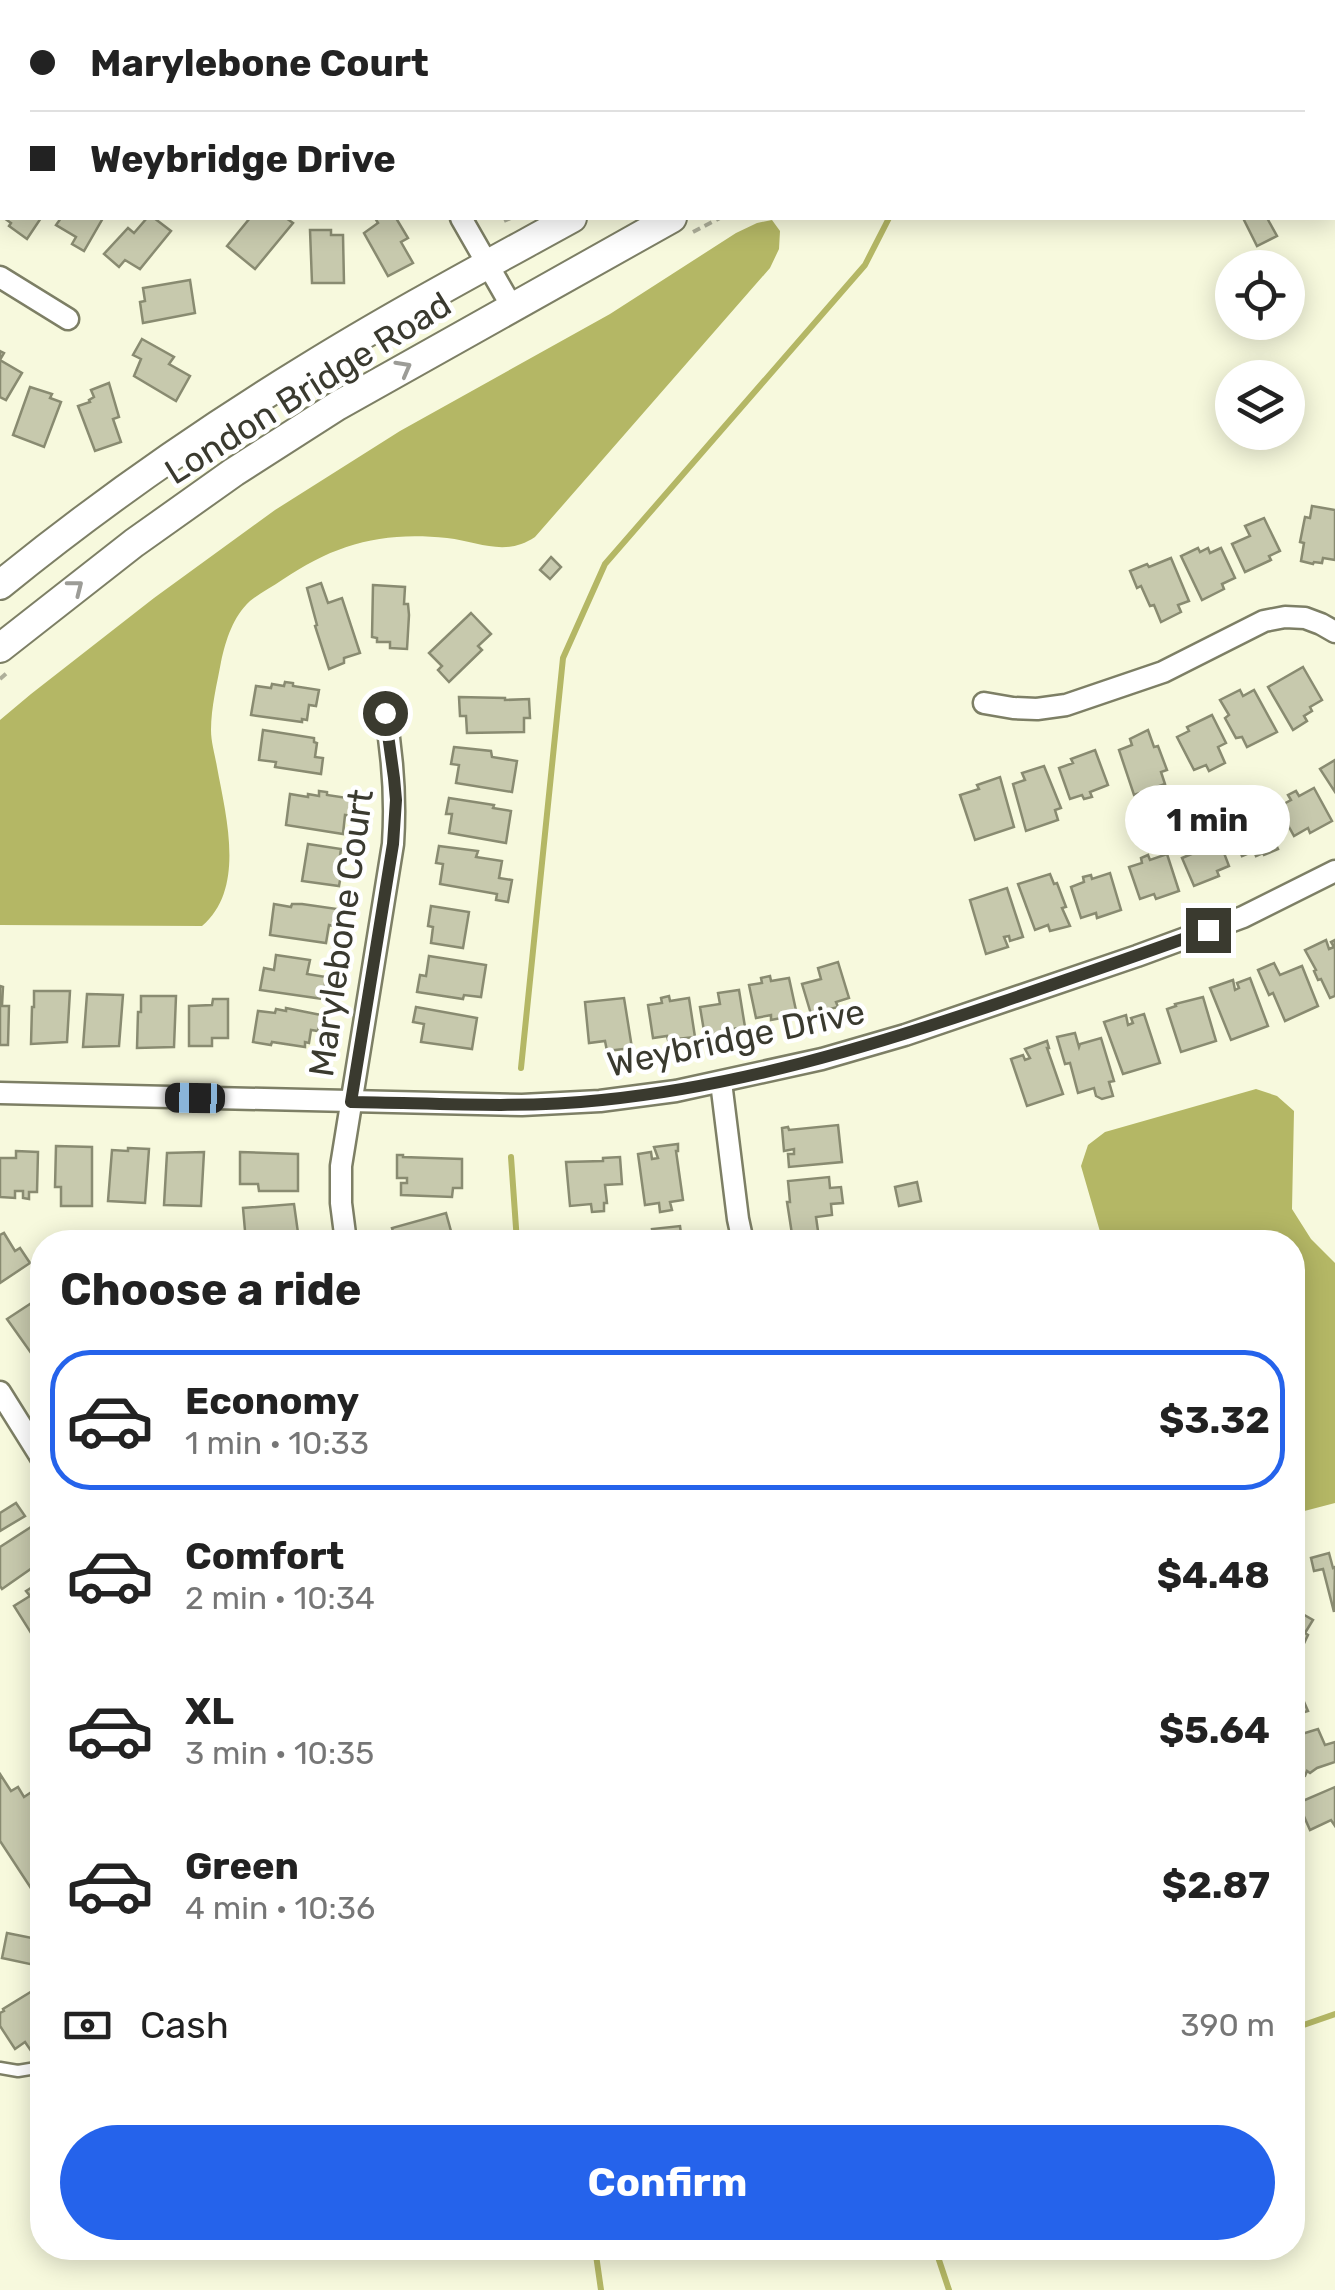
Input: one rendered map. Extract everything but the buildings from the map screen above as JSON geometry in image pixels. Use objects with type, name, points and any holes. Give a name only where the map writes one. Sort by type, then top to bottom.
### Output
[{"type":"main road","name":"London Bridge Road","points":[[0,585],[125,489],[308,367],[568,220]]},
{"type":"main road","name":"London Bridge Road","points":[[8,656],[134,542],[337,406],[512,307],[679,227]]},
{"type":"street","points":[[463,220],[512,307]]},
{"type":"street","points":[[0,277],[68,319]]},
{"type":"street","points":[[984,703],[1037,709],[1066,705],[1163,672],[1264,621],[1305,618],[1335,632]]},
{"type":"street","name":"Marylebone Court","points":[[344,1230],[341,1166],[393,844],[395,785],[385,713]]},
{"type":"street","name":"Weybridge Drive","points":[[0,1093],[522,1105],[600,1101],[721,1082],[822,1060],[905,1035],[1137,956],[1243,917],[1335,871]]},
{"type":"street","points":[[721,1082],[740,1230]]},
{"type":"street","points":[[0,1392],[30,1436]]},
{"type":"lane","points":[[0,2068],[30,2069]]},
{"type":"path","points":[[679,227],[711,220]]},
{"type":"path","points":[[0,678],[8,656]]},
{"type":"shaded area","points":[[772,220],[780,231],[779,249],[770,268],[535,537],[503,547],[423,536],[360,543],[321,557],[244,607],[225,645],[211,721],[228,829],[228,872],[216,911],[202,926],[0,925],[0,720],[154,598],[275,510],[400,431],[610,314],[736,233]]},
{"type":"shaded area","points":[[1256,1089],[1277,1096],[1294,1111],[1292,1209],[1311,1239],[1335,1263],[1335,1503],[1305,1511],[1305,1230],[1100,1230],[1081,1166],[1088,1145],[1105,1132]]},
{"type":"waterway","points":[[521,1068],[563,658],[605,564],[865,265],[888,220]]},
{"type":"waterway","points":[[511,1157],[516,1230]]},
{"type":"waterway","points":[[1305,2024],[1335,2014]]},
{"type":"waterway","points":[[597,2260],[601,2290]]},
{"type":"waterway","points":[[939,2260],[949,2290]]},
{"type":"route","points":[[385,713],[396,800],[393,844],[351,1102],[522,1105],[600,1101],[721,1082],[822,1060],[905,1035],[1208,930]]}]
